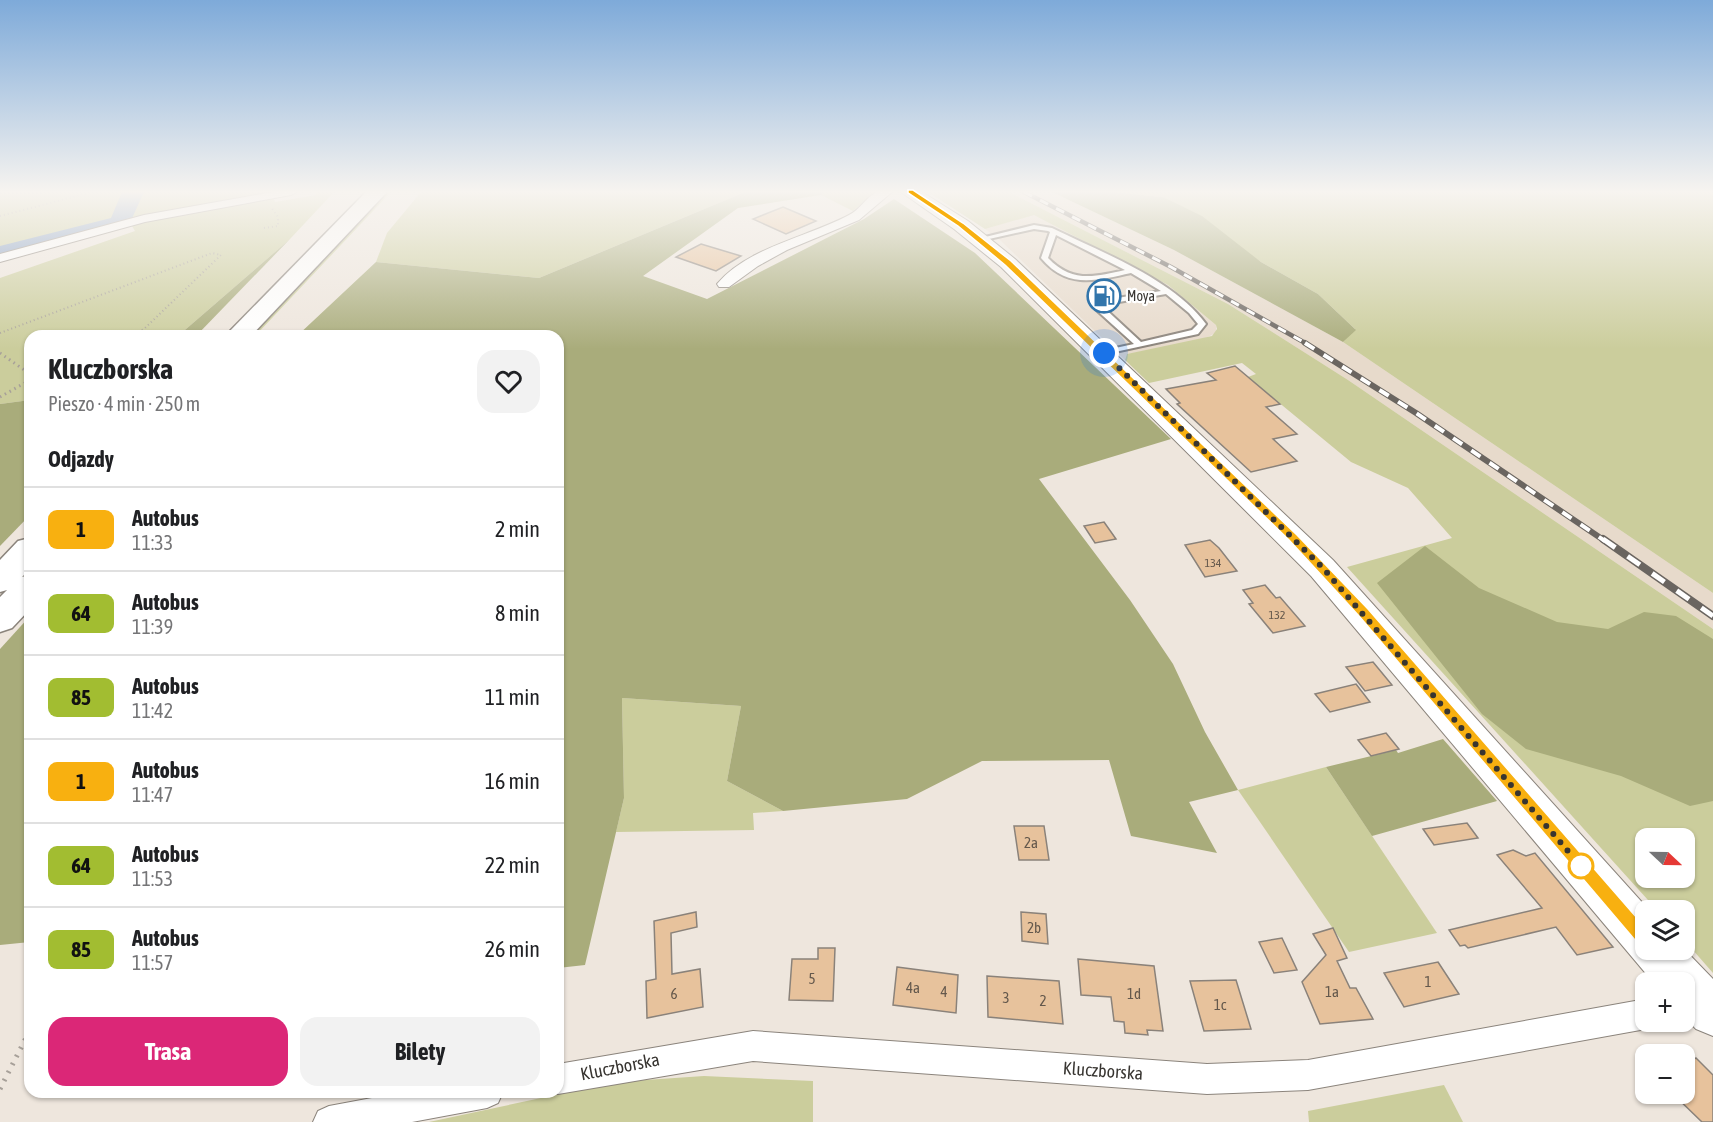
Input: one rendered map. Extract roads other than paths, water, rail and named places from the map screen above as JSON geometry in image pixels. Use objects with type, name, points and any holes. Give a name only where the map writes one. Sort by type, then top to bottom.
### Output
[{"type":"highway","points":[[243,330],[325,244]]},
{"type":"highway","points":[[270,330],[349,244]]},
{"type":"highway","points":[[0,580],[24,555]]},
{"type":"highway","points":[[0,619],[24,593]]},
{"type":"main road","points":[[986,244],[1104,353],[1322,567],[1635,927]]},
{"type":"main road","points":[[1662,960],[1672,972]]},
{"type":"street","points":[[0,258],[50,244]]},
{"type":"street","points":[[724,284],[753,263],[789,244]]},
{"type":"street","name":"Kluczborska","points":[[564,1077],[753,1046],[1234,1080],[1308,1075],[1635,1016]]},
{"type":"street","points":[[329,1122],[455,1098]]},
{"type":"lane","points":[[1049,244],[1044,258],[1072,278],[1087,280],[1129,271]]},
{"type":"lane","points":[[1079,244],[1167,292],[1195,314],[1201,327],[1186,335],[1104,353]]},
{"type":"lane","points":[[1140,345],[1095,304],[1167,292]]},
{"type":"waterway","points":[[0,253],[33,244]]},
{"type":"railway","points":[[1127,244],[1307,344]]},
{"type":"railway","points":[[1305,343],[1416,413],[1605,541]]},
{"type":"railway","points":[[1603,539],[1713,616]]},
{"type":"place","name":"Moya","points":[[1104,296]]}]
